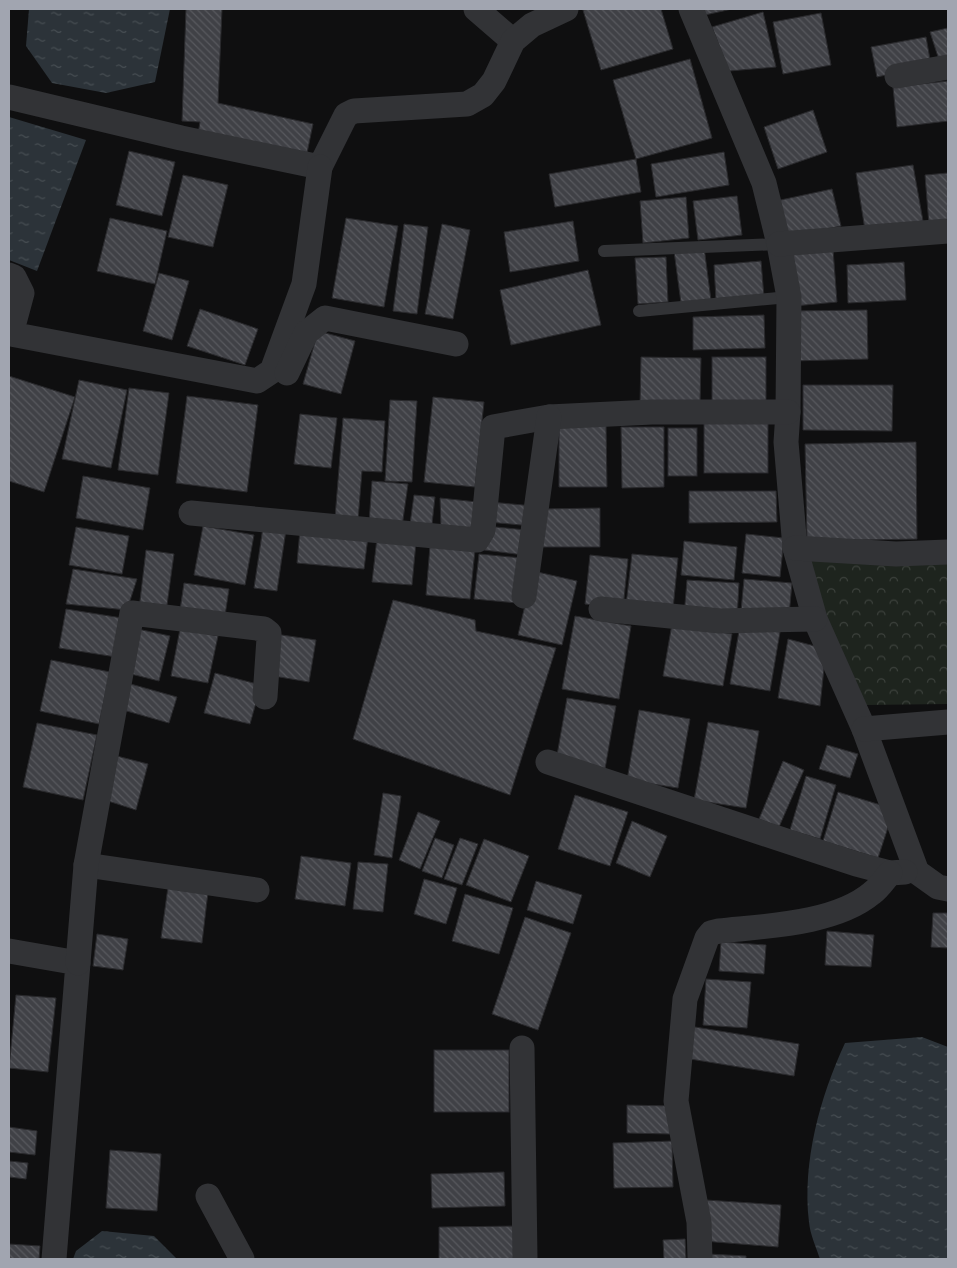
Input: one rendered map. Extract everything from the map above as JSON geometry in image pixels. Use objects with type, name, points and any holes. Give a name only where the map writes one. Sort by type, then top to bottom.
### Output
[{"type":"street","points":[[476,9],[514,42]]},
{"type":"street","points":[[257,381],[272,371],[304,284],[320,167],[346,115],[354,110],[467,104],[482,95],[494,81],[514,42],[532,25],[566,9]]},
{"type":"street","points":[[691,9],[764,183],[779,244],[789,296],[786,442],[795,548],[815,619],[864,729],[917,872],[938,887],[948,889]]},
{"type":"street","points":[[897,76],[948,68]]},
{"type":"street","points":[[9,97],[181,138],[320,167]]},
{"type":"street","points":[[779,244],[948,231]]},
{"type":"street","points":[[9,275],[14,277],[22,293],[12,334],[257,381],[282,382],[306,333],[325,318],[456,344]]},
{"type":"street","points":[[191,513],[477,540],[483,530],[493,427],[549,417],[652,412],[788,412]]},
{"type":"street","points":[[524,596],[549,417]]},
{"type":"street","points":[[795,548],[896,554],[948,552]]},
{"type":"street","points":[[601,609],[720,621],[815,619]]},
{"type":"street","points":[[54,1259],[86,865],[132,613],[264,629],[269,633],[265,697]]},
{"type":"street","points":[[864,729],[948,722]]},
{"type":"street","points":[[548,762],[856,864],[890,873],[917,872]]},
{"type":"street","points":[[86,865],[257,890]]},
{"type":"street","points":[[700,1259],[699,1222],[676,1101],[685,999],[707,938],[718,931],[807,921],[830,914],[872,893],[890,873]]},
{"type":"street","points":[[9,951],[78,963]]},
{"type":"street","points":[[522,1048],[526,1259]]},
{"type":"street","points":[[208,1196],[242,1259]]},
{"type":"lane","points":[[604,250],[779,244]]},
{"type":"lane","points":[[639,312],[789,296]]},
{"type":"green space","points":[[808,556],[948,557],[948,704],[866,705],[819,600]]},
{"type":"water","points":[[29,9],[170,9],[155,82],[106,93],[52,83],[26,46]]},
{"type":"water","points":[[9,117],[86,140],[37,271],[9,260]]},
{"type":"water","points":[[922,1037],[948,1047],[948,1259],[820,1259],[809,1222],[808,1176],[815,1130],[821,1108],[845,1043]]},
{"type":"water","points":[[102,1231],[154,1236],[177,1259],[73,1259],[76,1251]]},
{"type":"building","points":[[186,9],[222,9],[218,103],[313,124],[306,158],[198,134],[200,122],[182,121]]},
{"type":"building","points":[[661,9],[673,49],[601,70],[583,10]]},
{"type":"building","points":[[694,9],[732,9],[696,17]]},
{"type":"building","points":[[763,12],[776,67],[729,71],[712,27]]},
{"type":"building","points":[[821,13],[831,65],[783,74],[773,22]]},
{"type":"building","points":[[948,28],[948,60],[939,60],[930,32]]},
{"type":"building","points":[[926,37],[931,65],[877,77],[871,47]]},
{"type":"building","points":[[690,59],[712,138],[636,159],[613,80]]},
{"type":"building","points":[[948,81],[948,121],[897,127],[893,87]]},
{"type":"building","points":[[813,110],[827,152],[778,169],[764,127]]},
{"type":"building","points":[[129,151],[175,162],[162,216],[116,205]]},
{"type":"building","points":[[724,152],[729,185],[656,197],[651,164]]},
{"type":"building","points":[[636,159],[641,192],[555,207],[549,174]]},
{"type":"building","points":[[913,165],[923,221],[865,230],[856,173]]},
{"type":"building","points":[[948,173],[948,223],[929,225],[925,175]]},
{"type":"building","points":[[183,175],[228,185],[213,247],[168,237]]},
{"type":"building","points":[[832,189],[841,226],[783,238],[776,201]]},
{"type":"building","points":[[737,196],[742,235],[698,240],[693,201]]},
{"type":"building","points":[[686,197],[689,238],[643,243],[640,201]]},
{"type":"building","points":[[110,218],[167,231],[155,284],[97,271]]},
{"type":"building","points":[[346,218],[398,226],[384,307],[332,298]]},
{"type":"building","points":[[573,221],[579,261],[510,272],[504,232]]},
{"type":"building","points":[[404,224],[428,227],[417,314],[393,311]]},
{"type":"building","points":[[442,224],[470,230],[453,319],[425,314]]},
{"type":"building","points":[[704,247],[711,300],[681,303],[674,251]]},
{"type":"building","points":[[833,249],[837,302],[794,306],[790,252]]},
{"type":"building","points":[[666,257],[668,302],[638,304],[635,258]]},
{"type":"building","points":[[761,261],[764,297],[716,300],[714,265]]},
{"type":"building","points":[[904,262],[906,300],[848,303],[847,265]]},
{"type":"building","points":[[588,270],[601,325],[511,345],[500,290]]},
{"type":"building","points":[[159,273],[189,281],[172,340],[143,331]]},
{"type":"building","points":[[200,309],[258,329],[245,365],[187,346]]},
{"type":"building","points":[[867,310],[868,359],[791,361],[790,311]]},
{"type":"building","points":[[764,315],[765,348],[693,350],[693,317]]},
{"type":"building","points":[[318,331],[355,341],[341,394],[303,384]]},
{"type":"building","points":[[641,357],[701,358],[700,404],[640,404]]},
{"type":"building","points":[[712,357],[766,357],[766,405],[712,405]]},
{"type":"building","points":[[9,376],[75,397],[44,492],[9,481]]},
{"type":"building","points":[[79,380],[127,390],[111,468],[62,459]]},
{"type":"building","points":[[803,385],[893,385],[892,431],[803,430]]},
{"type":"building","points":[[129,388],[169,393],[158,475],[118,470]]},
{"type":"building","points":[[187,396],[258,405],[247,492],[176,483]]},
{"type":"building","points":[[433,397],[484,402],[475,487],[424,482]]},
{"type":"building","points":[[390,400],[417,401],[412,482],[385,481]]},
{"type":"building","points":[[300,414],[337,418],[331,468],[294,464]]},
{"type":"building","points":[[343,418],[385,421],[382,472],[362,471],[358,520],[335,518]]},
{"type":"building","points":[[704,423],[768,423],[768,473],[704,473]]},
{"type":"building","points":[[559,425],[606,425],[607,487],[559,487]]},
{"type":"building","points":[[621,427],[664,427],[664,487],[622,488]]},
{"type":"building","points":[[668,428],[697,428],[697,476],[668,476]]},
{"type":"building","points":[[916,442],[917,539],[807,541],[805,444]]},
{"type":"building","points":[[83,476],[150,488],[143,530],[76,518]]},
{"type":"building","points":[[372,481],[408,484],[402,527],[369,523]]},
{"type":"building","points":[[689,491],[776,491],[777,522],[689,523]]},
{"type":"building","points":[[414,495],[435,497],[432,524],[410,524]]},
{"type":"building","points":[[440,498],[477,502],[472,530],[441,527]]},
{"type":"building","points":[[490,502],[534,506],[532,526],[488,522]]},
{"type":"building","points":[[600,508],[600,547],[542,547],[542,509]]},
{"type":"building","points":[[203,526],[254,535],[245,585],[194,575]]},
{"type":"building","points":[[486,526],[526,530],[524,555],[484,550]]},
{"type":"building","points":[[76,527],[129,536],[122,574],[69,565]]},
{"type":"building","points":[[263,527],[286,530],[277,591],[254,588]]},
{"type":"building","points":[[300,530],[368,537],[364,569],[297,563]]},
{"type":"building","points":[[746,534],[784,538],[780,577],[742,573]]},
{"type":"building","points":[[377,538],[416,542],[412,585],[372,582]]},
{"type":"building","points":[[684,541],[737,547],[734,580],[681,575]]},
{"type":"building","points":[[430,546],[475,550],[470,599],[426,595]]},
{"type":"building","points":[[146,550],[174,554],[166,612],[139,609]]},
{"type":"building","points":[[479,554],[522,558],[517,603],[474,599]]},
{"type":"building","points":[[632,554],[678,558],[673,609],[626,605]]},
{"type":"building","points":[[590,555],[628,559],[623,608],[585,604]]},
{"type":"building","points":[[73,569],[137,579],[127,610],[66,604]]},
{"type":"building","points":[[533,571],[577,581],[562,645],[518,635]]},
{"type":"building","points":[[744,579],[792,583],[789,615],[741,611]]},
{"type":"building","points":[[687,580],[739,583],[737,619],[684,616]]},
{"type":"building","points":[[184,583],[229,589],[224,622],[179,617]]},
{"type":"building","points":[[393,600],[475,620],[476,631],[556,648],[510,795],[353,739]]},
{"type":"building","points":[[66,609],[122,618],[116,657],[59,648]]},
{"type":"building","points":[[575,616],[631,626],[619,699],[562,689]]},
{"type":"building","points":[[672,624],[732,634],[723,686],[663,676]]},
{"type":"building","points":[[740,625],[780,632],[770,691],[730,684]]},
{"type":"building","points":[[133,628],[170,636],[159,681],[123,672]]},
{"type":"building","points":[[180,629],[218,636],[208,683],[171,676]]},
{"type":"building","points":[[275,634],[316,640],[309,682],[268,675]]},
{"type":"building","points":[[788,639],[826,649],[820,706],[778,698]]},
{"type":"building","points":[[51,660],[110,672],[99,724],[40,711]]},
{"type":"building","points":[[215,673],[261,685],[250,724],[204,713]]},
{"type":"building","points":[[120,681],[177,697],[169,723],[116,708]]},
{"type":"building","points":[[567,698],[616,706],[605,769],[556,761]]},
{"type":"building","points":[[639,710],[690,719],[678,788],[627,780]]},
{"type":"building","points":[[708,722],[759,731],[746,808],[694,800]]},
{"type":"building","points":[[37,723],[97,735],[83,800],[23,787]]},
{"type":"building","points":[[827,745],[858,754],[850,778],[819,769]]},
{"type":"building","points":[[109,754],[148,764],[136,810],[102,799]]},
{"type":"building","points":[[783,761],[804,770],[779,827],[759,819]]},
{"type":"building","points":[[806,776],[836,785],[820,839],[790,830]]},
{"type":"building","points":[[838,792],[894,809],[878,858],[823,841]]},
{"type":"building","points":[[383,793],[401,796],[392,858],[374,855]]},
{"type":"building","points":[[575,795],[628,812],[610,866],[558,849]]},
{"type":"building","points":[[418,812],[440,821],[420,869],[399,860]]},
{"type":"building","points":[[632,821],[667,836],[650,877],[616,863]]},
{"type":"building","points":[[435,838],[454,845],[442,878],[422,871]]},
{"type":"building","points":[[460,838],[478,844],[462,885],[444,879]]},
{"type":"building","points":[[484,839],[529,856],[511,902],[466,885]]},
{"type":"building","points":[[301,856],[351,863],[345,906],[295,899]]},
{"type":"building","points":[[358,862],[388,864],[383,912],[353,909]]},
{"type":"building","points":[[424,879],[457,888],[446,924],[414,914]]},
{"type":"building","points":[[536,881],[582,895],[573,924],[527,910]]},
{"type":"building","points":[[168,887],[208,892],[202,943],[161,938]]},
{"type":"building","points":[[465,894],[513,908],[499,954],[452,941]]},
{"type":"building","points":[[933,913],[948,913],[948,948],[931,947]]},
{"type":"building","points":[[525,917],[571,933],[538,1030],[492,1014]]},
{"type":"building","points":[[827,931],[874,935],[871,967],[825,965]]},
{"type":"building","points":[[97,934],[128,939],[123,970],[93,966]]},
{"type":"building","points":[[721,942],[766,945],[764,974],[719,971]]},
{"type":"building","points":[[706,979],[751,982],[747,1028],[703,1025]]},
{"type":"building","points":[[16,995],[56,998],[48,1072],[9,1068]]},
{"type":"building","points":[[689,1026],[799,1044],[794,1076],[684,1058]]},
{"type":"building","points":[[434,1050],[509,1050],[509,1112],[434,1112]]},
{"type":"building","points":[[627,1105],[670,1106],[670,1134],[627,1133]]},
{"type":"building","points":[[9,1127],[37,1131],[35,1155],[9,1152]]},
{"type":"building","points":[[672,1141],[673,1187],[614,1188],[613,1143]]},
{"type":"building","points":[[110,1150],[161,1154],[157,1211],[106,1208]]},
{"type":"building","points":[[9,1161],[28,1163],[26,1179],[9,1177]]},
{"type":"building","points":[[504,1172],[505,1206],[432,1208],[431,1174]]},
{"type":"building","points":[[706,1200],[781,1205],[778,1247],[703,1241]]},
{"type":"building","points":[[519,1226],[519,1259],[439,1259],[439,1227]]},
{"type":"building","points":[[685,1239],[686,1259],[664,1259],[663,1240]]},
{"type":"building","points":[[9,1244],[40,1246],[39,1259],[9,1259]]},
{"type":"building","points":[[708,1254],[746,1256],[746,1259],[708,1259]]}]
